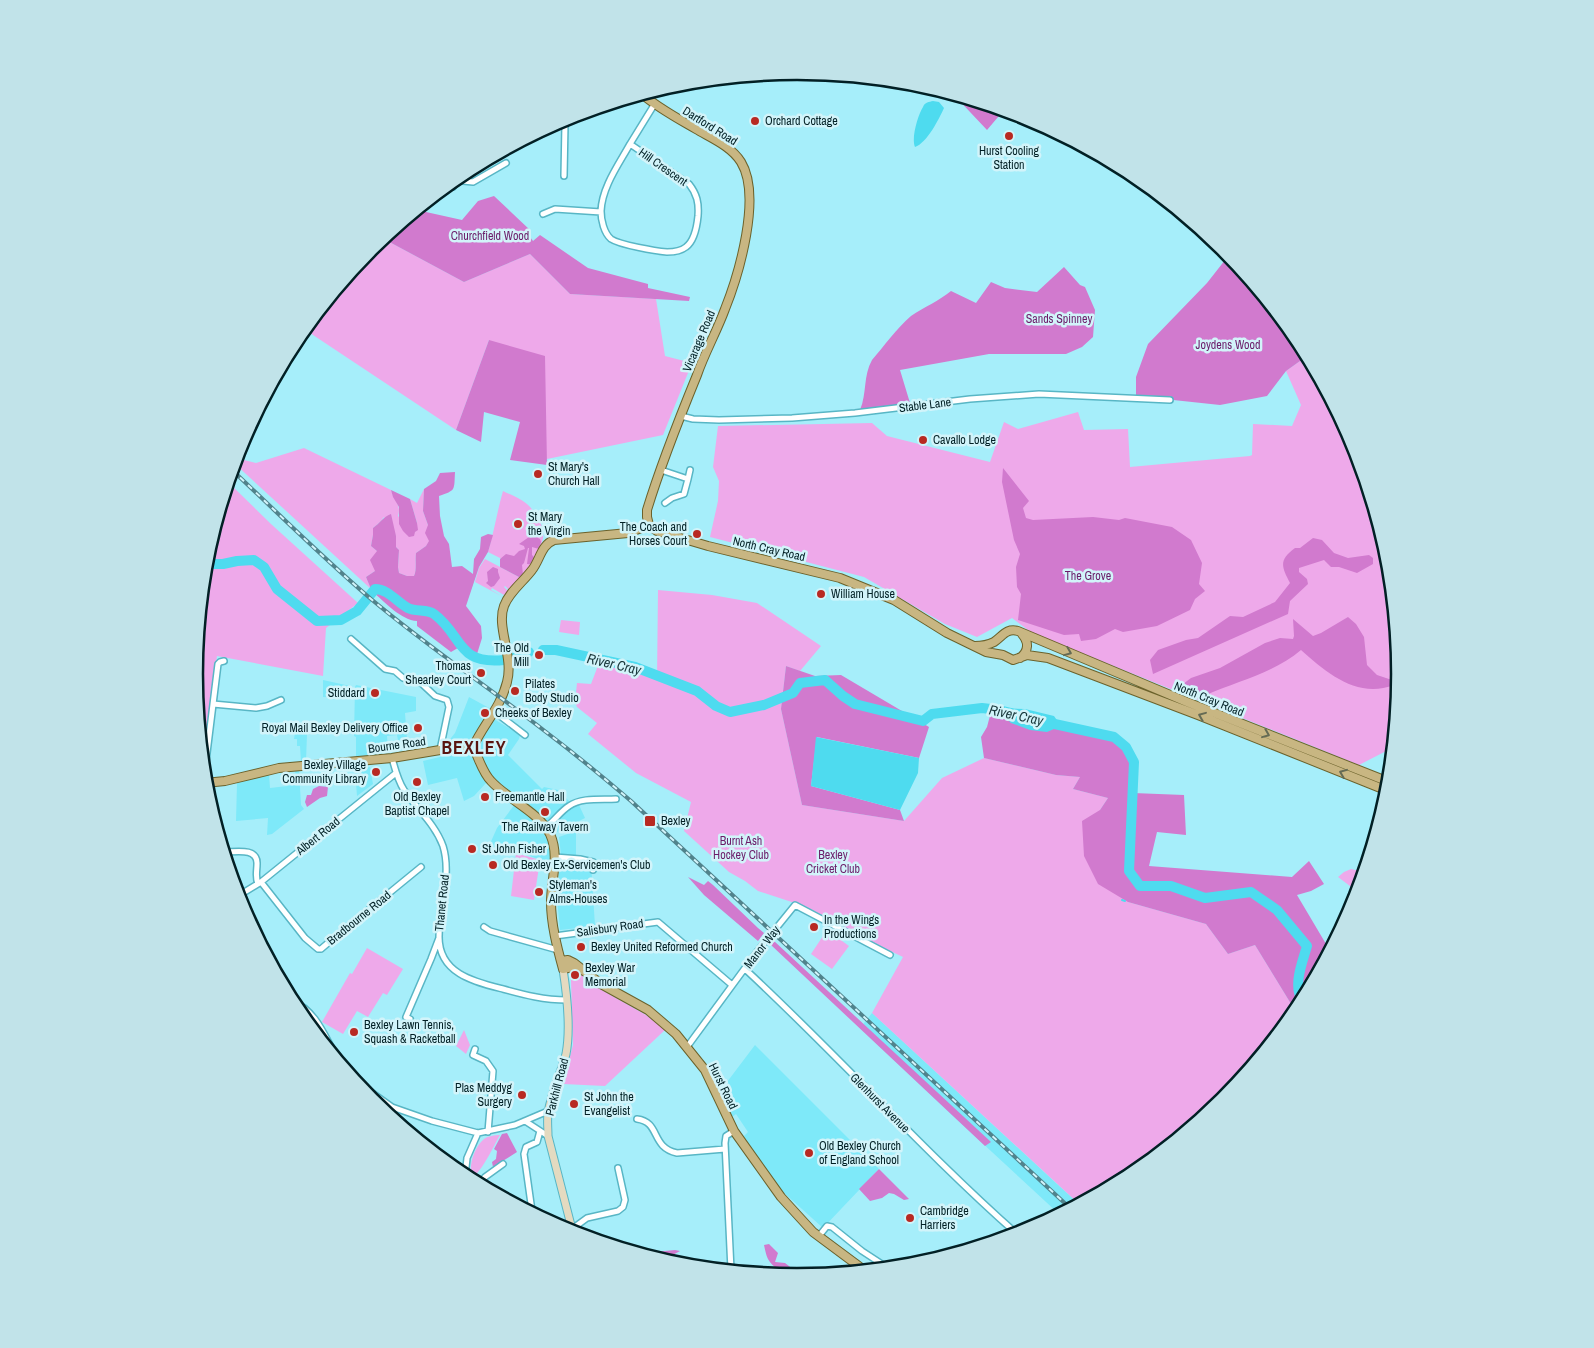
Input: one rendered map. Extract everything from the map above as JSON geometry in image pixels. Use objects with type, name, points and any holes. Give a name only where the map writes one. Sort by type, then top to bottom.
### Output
[{"type":"main road","name":"Dartford Road","points":[[647,99],[654,105],[721,144],[733,152],[741,161]]},
{"type":"main road","name":"Vicarage Road","points":[[649,525],[647,510],[660,470],[737,276],[749,219],[748,181],[741,161]]},
{"type":"main road","points":[[562,965],[555,936],[550,900],[555,857],[553,843],[546,827],[491,781],[473,747],[494,712],[508,681],[508,658],[502,623],[503,606],[532,569],[544,547],[554,540],[628,533],[649,525]]},
{"type":"main road","name":"North Cray Road","points":[[649,525],[656,531],[708,546],[840,578],[894,600],[947,633],[972,646],[986,652],[1002,655]]},
{"type":"main road","points":[[972,646],[989,644],[996,640],[1001,635],[1008,631],[1014,630],[1022,634],[1027,642],[1024,655],[1013,660],[1002,655],[998,643],[1001,635]]},
{"type":"main road","name":"North Cray Road","points":[[1022,634],[1382,779]]},
{"type":"main road","name":"North Cray Road","points":[[1020,658],[1027,655],[1048,658],[1198,715],[1380,788]]},
{"type":"main road","name":"Bourne Road","points":[[213,782],[279,768],[392,758],[473,747]]},
{"type":"main road","name":"Hurst Road","points":[[562,965],[584,971],[601,984],[634,1001],[666,1025],[687,1047],[711,1081],[724,1113],[734,1131],[781,1197],[801,1220],[819,1236],[856,1263]]},
{"type":"main road","name":"Parkhill Road","points":[[562,965],[567,1000],[567,1045],[548,1111],[548,1136],[570,1223]]},
{"type":"street","name":"Hill Crescent","points":[[630,144],[689,184],[696,192],[698,206],[697,224],[693,237],[686,247],[678,251],[668,252],[621,244],[611,239],[606,233],[601,212],[608,184],[630,144],[654,105]]},
{"type":"street","points":[[564,176],[565,127]]},
{"type":"street","points":[[465,181],[473,182],[506,163]]},
{"type":"street","points":[[543,214],[555,209],[601,212]]},
{"type":"street","name":"Stable Lane","points":[[681,416],[693,419],[719,420],[821,416],[970,399],[1039,394],[1170,400]]},
{"type":"street","points":[[660,470],[688,479]]},
{"type":"street","points":[[665,503],[672,498],[684,494],[690,470]]},
{"type":"street","points":[[351,639],[385,669],[396,671],[403,678],[420,682],[435,696],[447,700],[449,707],[440,750]]},
{"type":"street","points":[[208,748],[218,664],[224,661]]},
{"type":"street","points":[[213,704],[256,708],[281,700]]},
{"type":"street","points":[[494,712],[525,735]]},
{"type":"street","name":"Thanet Road","points":[[392,758],[396,773],[404,790],[433,827],[443,846],[446,876],[439,937],[440,948],[444,958]]},
{"type":"street","name":"Albert Road","points":[[245,892],[259,883],[396,773]]},
{"type":"street","points":[[546,827],[568,806],[574,803],[616,799]]},
{"type":"street","points":[[231,852],[251,852],[255,855],[257,861],[256,876],[259,883]]},
{"type":"street","points":[[555,857],[593,862],[593,870]]},
{"type":"street","name":"Bradbourne Road","points":[[259,883],[305,938],[318,949],[328,943],[421,867]]},
{"type":"street","name":"Manor Way","points":[[687,1047],[732,985],[795,905],[818,916],[858,940],[890,955]]},
{"type":"street","name":"Salisbury Road","points":[[555,936],[658,922],[732,985]]},
{"type":"street","points":[[484,927],[490,931],[558,950]]},
{"type":"street","points":[[406,1017],[439,937]]},
{"type":"street","points":[[431,959],[444,958],[457,972],[473,981],[534,998],[567,1000]]},
{"type":"street","name":"Glenhurst Avenue","points":[[745,969],[800,1021],[945,1167],[1010,1228]]},
{"type":"street","points":[[475,1049],[472,1055],[486,1061],[493,1071],[488,1132]]},
{"type":"street","points":[[386,1103],[392,1107],[432,1121],[478,1134],[525,1122],[548,1111]]},
{"type":"street","points":[[644,1120],[648,1114]]},
{"type":"street","points":[[637,1119],[644,1120],[652,1127],[660,1144],[671,1152],[725,1149]]},
{"type":"street","points":[[525,1122],[548,1136]]},
{"type":"street","points":[[531,1205],[524,1154],[526,1147],[537,1142],[540,1131]]},
{"type":"street","points":[[731,1264],[725,1149],[726,1136],[734,1131]]},
{"type":"street","points":[[466,1167],[467,1158],[478,1134]]},
{"type":"street","points":[[484,1178],[503,1164]]},
{"type":"street","points":[[578,1226],[587,1218],[618,1211],[623,1207],[626,1200],[618,1168]]},
{"type":"street","points":[[496,1169],[499,1175]]},
{"type":"street","points":[[819,1236],[827,1226],[832,1227],[879,1262]]},
{"type":"shaded area","points":[[323,680],[350,686],[350,698],[323,697]]},
{"type":"shaded area","points":[[356,685],[416,697],[416,711],[405,713],[407,739],[398,740],[397,735],[387,736],[388,753],[384,753],[384,747],[380,747],[380,754],[356,758],[356,737],[354,736]]},
{"type":"shaded area","points":[[469,697],[491,709],[469,742],[466,744],[449,745],[455,733]]},
{"type":"shaded area","points":[[494,719],[520,735],[508,755],[542,789],[544,787],[558,790],[570,802],[547,824],[494,778],[489,770],[487,771],[482,760],[480,746],[484,735]]},
{"type":"shaded area","points":[[295,733],[307,734],[306,761],[301,762],[300,746],[297,746],[297,739],[294,739]]},
{"type":"shaded area","points":[[469,750],[473,754],[477,766],[487,782],[474,796],[464,801],[457,778],[428,785],[423,761]]},
{"type":"shaded area","points":[[370,767],[373,784],[357,796],[355,769]]},
{"type":"shaded area","points":[[295,770],[299,770],[301,805],[304,809],[272,834],[267,835],[268,818],[236,821],[237,783],[269,774],[270,788],[296,785]]},
{"type":"shaded area","points":[[515,804],[537,820],[547,834],[552,851],[551,862],[489,846],[497,828]]},
{"type":"shaded area","points":[[579,805],[585,818],[557,832],[553,823],[555,820],[570,808]]},
{"type":"shaded area","points":[[576,831],[576,856],[561,855],[559,837]]},
{"type":"shaded area","points":[[560,860],[591,863],[595,926],[560,930],[557,899]]},
{"type":"shaded area","points":[[872,1013],[1074,1199],[1054,1210],[860,1028]]},
{"type":"shaded area","name":"Old Bexley Church of England School","points":[[755,1045],[879,1169],[823,1228],[782,1191],[743,1137],[748,1132],[736,1114],[732,1117],[725,1102],[730,1097],[722,1093],[721,1090]]},
{"type":"green space","points":[[962,104],[999,116],[987,130]]},
{"type":"green space","name":"Churchfield Wood","points":[[494,196],[530,230],[527,233],[533,241],[540,235],[588,268],[648,284],[648,288],[690,297],[689,301],[570,294],[530,254],[464,282],[389,242],[424,212],[462,220],[478,201]]},
{"type":"green space","points":[[389,242],[464,282],[530,254],[570,294],[656,299],[665,356],[692,363],[663,435],[547,459],[489,340],[456,430],[311,333],[350,282]]},
{"type":"green space","name":"Joydens Wood","points":[[1224,261],[1244,282],[1268,312],[1301,360],[1286,371],[1267,396],[1220,405],[1136,396],[1136,377],[1148,344],[1207,283]]},
{"type":"green space","name":"Sands Spinney","points":[[1064,267],[1080,285],[1085,287],[1095,310],[1093,337],[1082,347],[1066,354],[989,354],[900,370],[910,403],[860,410],[864,397],[867,372],[872,360],[911,316],[951,291],[976,303],[991,282],[1005,288],[1037,292]]},
{"type":"green space","points":[[489,340],[545,356],[547,465],[510,460],[520,422],[484,412],[481,442],[456,430]]},
{"type":"green space","points":[[1301,360],[1330,411],[1359,483],[1371,520],[1380,558],[1390,635],[1390,713],[1386,751],[1359,765],[1032,633],[1012,618],[977,637],[945,624],[864,577],[710,537],[718,501],[719,481],[713,467],[718,426],[872,423],[887,436],[990,462],[1004,422],[1018,429],[1078,412],[1084,430],[1128,429],[1130,467],[1250,456],[1252,455],[1253,424],[1292,426],[1301,405],[1286,371]]},
{"type":"green space","points":[[304,448],[391,490],[398,505],[398,516],[415,532],[417,523],[410,499],[417,503],[424,489],[423,511],[428,525],[430,541],[416,553],[414,576],[399,573],[399,550],[396,547],[396,536],[384,517],[373,528],[371,546],[377,551],[375,571],[366,577],[371,589],[240,469],[243,460],[256,463]]},
{"type":"green space","name":"The Grove","points":[[1003,468],[1029,501],[1023,508],[1026,518],[1033,520],[1093,517],[1119,520],[1125,518],[1172,527],[1191,540],[1202,563],[1199,584],[1205,591],[1195,599],[1190,610],[1157,626],[1123,632],[1115,629],[1096,639],[1081,641],[1079,634],[1064,635],[1018,620],[1021,594],[1017,587],[1016,567],[1020,554],[1014,540],[1002,482]]},
{"type":"green space","points":[[455,472],[453,489],[439,496],[440,516],[444,536],[449,544],[452,567],[462,566],[473,574],[474,559],[480,549],[481,537],[488,534],[493,535],[488,552],[479,567],[466,606],[481,626],[482,638],[477,654],[468,651],[463,645],[451,652],[417,626],[417,621],[405,618],[374,593],[366,577],[375,571],[370,560],[377,551],[371,546],[373,528],[391,514],[396,536],[396,547],[399,550],[399,573],[414,576],[416,553],[426,546],[429,541],[425,533],[428,525],[423,511],[424,489],[436,481],[440,473]]},
{"type":"green space","points":[[234,487],[358,603],[326,628],[323,676],[217,656],[206,736],[203,674],[208,596],[214,558]]},
{"type":"green space","points":[[391,490],[410,499],[418,530],[414,536],[409,537],[399,524],[399,507]]},
{"type":"green space","points":[[503,491],[527,504],[541,524],[543,538],[540,547],[532,563],[522,576],[520,568],[488,552]]},
{"type":"green space","points":[[529,537],[536,537],[541,542],[539,549],[532,547],[532,555],[535,558],[530,564],[527,564],[528,548],[522,565],[523,575],[519,577],[500,567],[500,559],[506,554],[514,556],[519,551],[525,549],[524,546],[519,544]]},
{"type":"green space","points":[[1313,538],[1322,540],[1334,553],[1348,558],[1369,555],[1373,558],[1373,564],[1357,573],[1339,567],[1331,567],[1324,560],[1299,568],[1299,572],[1307,579],[1308,584],[1290,601],[1288,614],[1153,674],[1150,660],[1158,650],[1186,640],[1198,638],[1230,616],[1243,617],[1275,602],[1290,583],[1283,568],[1286,556],[1295,548],[1300,548]]},
{"type":"green space","points":[[485,559],[521,578],[509,590],[504,587],[508,591],[504,595],[492,588],[491,590],[503,597],[475,582],[479,568]]},
{"type":"green space","points":[[493,567],[498,569],[500,578],[491,587],[486,583],[488,581],[487,572]]},
{"type":"green space","points":[[658,590],[712,595],[757,603],[821,646],[800,671],[786,666],[781,709],[802,805],[904,821],[942,778],[984,758],[1056,775],[1080,777],[1073,789],[1108,798],[1100,810],[1128,902],[1206,924],[1228,954],[1255,945],[1291,1004],[1244,1066],[1189,1121],[1127,1168],[1074,1199],[872,1013],[903,957],[863,938],[807,907],[758,891],[729,872],[684,831],[691,802],[636,773],[588,734],[597,723],[577,707],[575,702],[577,683],[591,684],[599,663],[657,679]]},
{"type":"green space","points":[[1348,617],[1356,624],[1364,637],[1367,665],[1377,675],[1391,680],[1391,686],[1368,689],[1355,686],[1332,675],[1301,650],[1268,671],[1206,695],[1202,701],[1175,690],[1191,678],[1220,668],[1265,643],[1280,638],[1293,639],[1293,619],[1313,636]]},
{"type":"green space","points":[[561,620],[580,622],[579,635],[559,632]]},
{"type":"green space","points":[[786,666],[815,676],[841,675],[929,727],[919,758],[817,737],[811,786],[900,810],[904,821],[802,805],[781,709]]},
{"type":"green space","points":[[992,708],[1061,726],[1114,737],[1126,747],[1134,762],[1133,793],[1184,795],[1186,835],[1157,832],[1149,866],[1292,877],[1309,861],[1324,884],[1311,891],[1297,895],[1326,944],[1291,1004],[1255,945],[1228,954],[1206,924],[1128,902],[1098,884],[1084,856],[1082,821],[1100,810],[1108,798],[1073,789],[1080,777],[1056,775],[984,758],[981,737],[987,727]]},
{"type":"green space","points":[[319,786],[328,787],[327,796],[320,798],[307,807],[305,802],[307,795],[311,795],[313,789]]},
{"type":"green space","points":[[516,853],[540,860],[534,900],[511,896]]},
{"type":"green space","points":[[1351,869],[1357,870],[1351,887],[1338,877]]},
{"type":"green space","points":[[688,877],[704,885],[708,881],[713,885],[764,933],[758,941],[704,895]]},
{"type":"green space","points":[[827,930],[849,946],[832,969],[811,954]]},
{"type":"green space","points":[[774,941],[991,1142],[985,1146],[771,945]]},
{"type":"green space","points":[[367,948],[403,969],[387,995],[383,993],[368,1017],[357,1011],[343,1034],[322,1022],[350,973],[352,974]]},
{"type":"green space","points":[[580,974],[600,989],[646,1015],[665,1030],[605,1086],[563,1084],[573,1045],[571,980],[579,978]]},
{"type":"green space","points":[[464,1030],[470,1045],[466,1054],[456,1046]]},
{"type":"green space","points":[[507,1133],[517,1152],[493,1167],[492,1162],[496,1159],[497,1151],[494,1149],[502,1134]]},
{"type":"green space","points":[[500,1135],[484,1164],[476,1174],[471,1170],[471,1163],[477,1147],[486,1138]]},
{"type":"green space","points":[[879,1169],[909,1199],[904,1200],[889,1193],[882,1198],[870,1201],[859,1189]]},
{"type":"green space","points":[[769,1244],[778,1253],[775,1262],[785,1263],[791,1268],[776,1267],[767,1257],[764,1245]]},
{"type":"green space","points":[[675,1250],[680,1251],[673,1255],[658,1252]]},
{"type":"water","points":[[927,102],[939,102],[944,108],[928,136],[915,147],[914,132],[919,115]]},
{"type":"water","points":[[999,708],[1025,709],[1054,716],[1061,726],[1047,732],[1030,730],[1011,723],[999,711]]},
{"type":"water","points":[[816,737],[919,758],[918,773],[900,810],[811,786]]},
{"type":"waterway","name":"River Cray","points":[[213,564],[254,560],[264,567],[277,589],[317,621],[341,620],[357,611],[375,589],[384,591],[408,608],[434,614],[443,622],[468,653],[477,658],[504,660]]},
{"type":"waterway","name":"River Cray","points":[[543,650],[556,650],[635,667],[697,691],[716,706],[730,712],[764,705],[793,693],[800,683],[825,680],[855,704],[923,721],[932,714],[982,708],[1011,713]]},
{"type":"waterway","name":"River Cray","points":[[514,658],[529,652]]},
{"type":"waterway","name":"River Cray","points":[[1050,723],[1114,737],[1126,747],[1134,762],[1129,871],[1140,886],[1171,886],[1205,898],[1251,892],[1277,910],[1307,946],[1298,981],[1299,991]]},
{"type":"railway","points":[[238,475],[318,552],[371,599],[557,740],[631,801],[1066,1204]]},
{"type":"place","name":"Orchard Cottage","points":[[755,121]]},
{"type":"place","name":"Hurst Cooling Station","points":[[1009,136]]},
{"type":"place","name":"Cavallo Lodge","points":[[923,440]]},
{"type":"place","name":"St Mary's Church Hall","points":[[538,474]]},
{"type":"place","name":"St Mary the Virgin","points":[[518,524]]},
{"type":"place","name":"The Coach and Horses Court","points":[[697,534]]},
{"type":"place","name":"William House","points":[[821,594]]},
{"type":"place","name":"The Old Mill","points":[[539,655]]},
{"type":"place","name":"Thomas Shearley Court","points":[[481,673]]},
{"type":"place","name":"Pilates Body Studio","points":[[515,691]]},
{"type":"place","name":"Stiddard","points":[[375,693]]},
{"type":"place","name":"Cheeks of Bexley","points":[[485,713]]},
{"type":"place","name":"Royal Mail Bexley Delivery Office","points":[[418,728]]},
{"type":"place","name":"Bexley Village Community Library","points":[[376,772]]},
{"type":"place","name":"Old Bexley Baptist Chapel","points":[[417,782]]},
{"type":"place","name":"Freemantle Hall","points":[[485,797]]},
{"type":"place","name":"The Railway Tavern","points":[[545,812]]},
{"type":"place","name":"Bexley","points":[[650,821]]},
{"type":"place","name":"St John Fisher","points":[[472,849]]},
{"type":"place","name":"Old Bexley Ex-Servicemen's Club","points":[[493,865]]},
{"type":"place","name":"Styleman's Alms-Houses","points":[[539,892]]},
{"type":"place","name":"In the Wings Productions","points":[[814,927]]},
{"type":"place","name":"Bexley United Reformed Church","points":[[581,947]]},
{"type":"place","name":"Bexley War Memorial","points":[[575,975]]},
{"type":"place","name":"Bexley Lawn Tennis, Squash & Racketball","points":[[354,1032]]},
{"type":"place","name":"Plas Meddyg Surgery","points":[[522,1095]]},
{"type":"place","name":"St John the Evangelist","points":[[574,1104]]},
{"type":"place","name":"Old Bexley Church of England School","points":[[809,1153]]},
{"type":"place","name":"Cambridge Harriers","points":[[910,1218]]},
{"type":"district","name":"BEXLEY","points":[[474,747]]},
{"type":"park label","name":"Burnt Ash Hockey Club","points":[[741,848]]},
{"type":"park label","name":"Bexley Cricket Club","points":[[833,862]]}]
